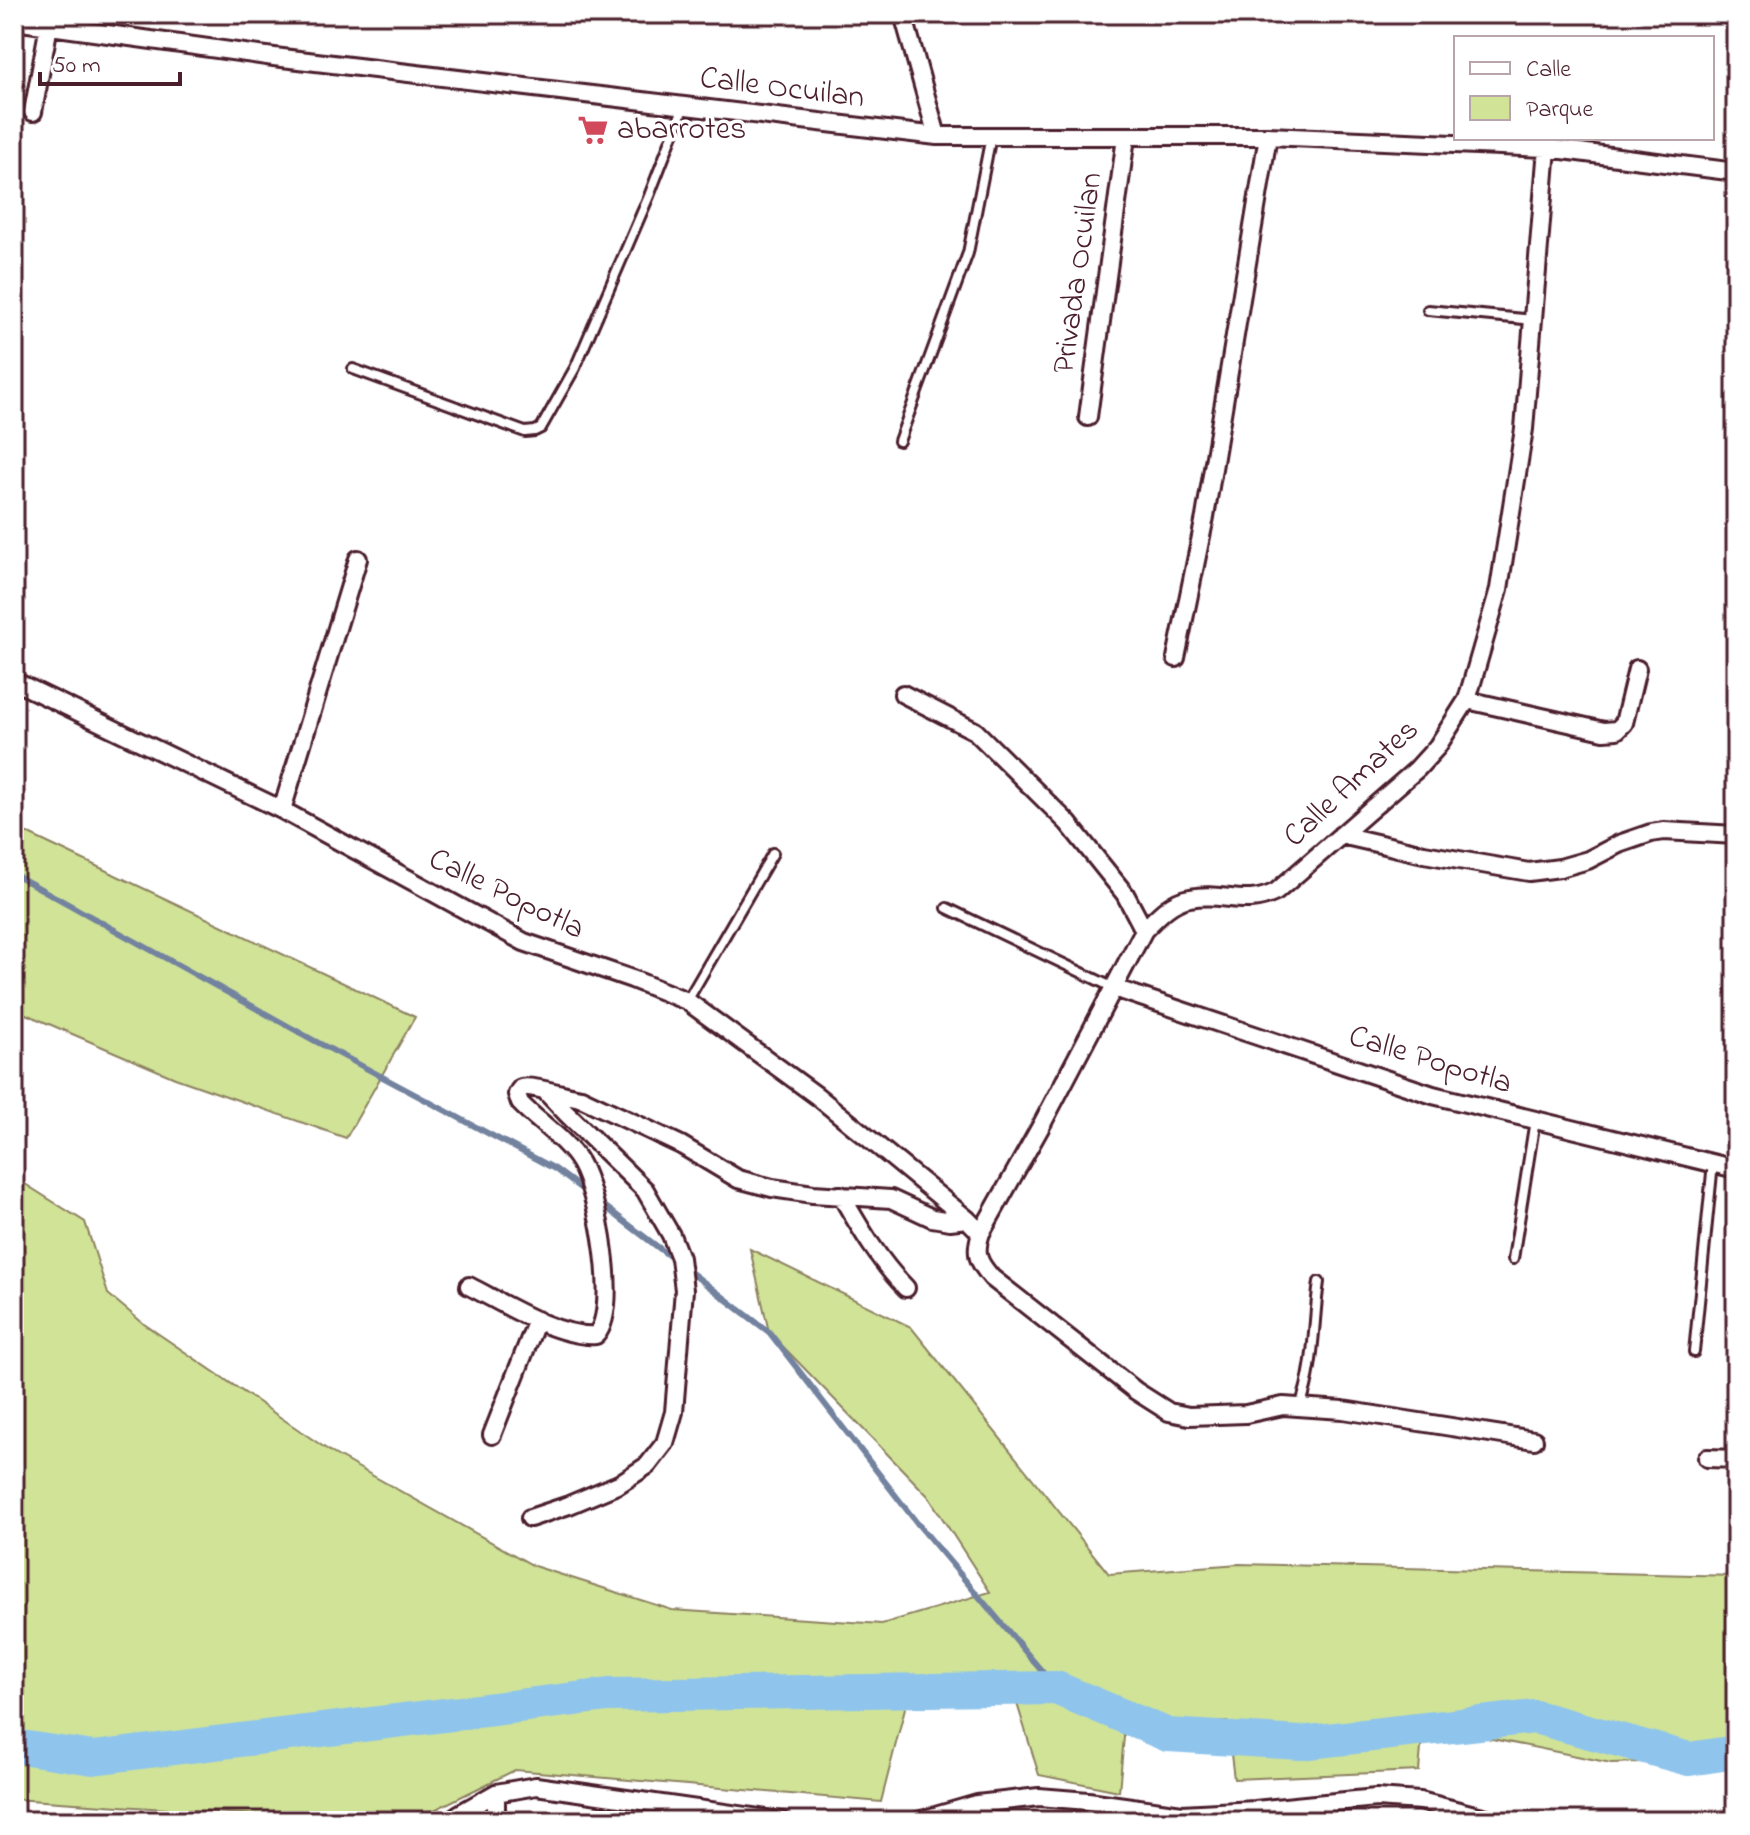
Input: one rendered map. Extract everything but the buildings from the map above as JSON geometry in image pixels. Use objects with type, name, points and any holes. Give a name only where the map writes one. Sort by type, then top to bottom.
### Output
[{"type":"street","points":[[903,14],[937,136]]},
{"type":"street","name":"Calle Ocuilan","points":[[14,21],[274,57],[937,136],[1268,136],[1547,148],[1736,172]]},
{"type":"street","points":[[33,112],[49,25]]},
{"type":"street","points":[[1176,658],[1205,517],[1268,136]]},
{"type":"street","name":"Privada Ocuilan","points":[[1088,417],[1126,137]]},
{"type":"street","name":"Calle Amates","points":[[981,1233],[1049,1112],[1144,930],[1164,911],[1188,898],[1225,897],[1248,901],[1276,892],[1417,769],[1437,747],[1467,700],[1499,589],[1524,429],[1547,148]]},
{"type":"street","points":[[282,810],[358,559]]},
{"type":"street","points":[[1467,700],[1604,731],[1617,730],[1624,723],[1637,669]]},
{"type":"street","name":"Calle Popotla","points":[[14,681],[282,810],[524,942],[687,1001],[817,1096],[981,1233]]},
{"type":"street","points":[[903,694],[975,731],[1068,823],[1125,894],[1144,930]]},
{"type":"street","points":[[1341,835],[1424,854],[1529,872],[1588,860],[1619,844],[1651,833],[1736,835]]},
{"type":"street","name":"Calle Popotla","points":[[1114,988],[1433,1095],[1736,1169]]},
{"type":"street","points":[[469,1286],[537,1320],[577,1335],[596,1335],[602,1326],[606,1310],[602,1238],[591,1189],[581,1165],[570,1150],[529,1113],[517,1097],[525,1087],[581,1098],[681,1145],[738,1179],[813,1194],[891,1199],[932,1218],[950,1221],[967,1219]]},
{"type":"street","points":[[530,1518],[619,1484],[648,1465],[665,1443],[674,1412],[684,1290],[680,1258],[671,1235],[645,1190],[546,1091]]},
{"type":"street","points":[[841,1195],[864,1235],[891,1273],[906,1288]]},
{"type":"street","points":[[981,1233],[977,1253],[992,1278],[1136,1391],[1169,1412],[1189,1416],[1246,1414],[1283,1406],[1343,1410],[1534,1440]]},
{"type":"street","points":[[492,1435],[537,1320]]},
{"type":"street","points":[[1707,1458],[1736,1459]]},
{"type":"street","points":[[450,1821],[496,1793],[536,1786],[781,1821]]},
{"type":"street","points":[[496,1793],[496,1821]]},
{"type":"street","points":[[918,1821],[944,1818],[977,1804],[1039,1797],[1182,1814],[1376,1798],[1420,1801],[1498,1821]]},
{"type":"lane","points":[[353,369],[525,432],[541,428],[575,368],[649,196],[684,105]]},
{"type":"lane","points":[[899,441],[968,253],[991,136]]},
{"type":"lane","points":[[1428,310],[1534,320]]},
{"type":"lane","points":[[687,1001],[773,853]]},
{"type":"lane","points":[[947,908],[1114,988]]},
{"type":"lane","points":[[1513,1259],[1535,1120]]},
{"type":"lane","points":[[1694,1352],[1713,1163]]},
{"type":"lane","points":[[1300,1407],[1309,1372],[1319,1282]]},
{"type":"green space","points":[[14,827],[415,1017],[346,1138],[175,1078],[14,1009]]},
{"type":"green space","points":[[14,1177],[85,1222],[108,1294],[144,1324],[334,1454],[534,1566],[672,1610],[882,1624],[990,1592],[928,1496],[769,1332],[750,1249],[911,1327],[1109,1574],[1239,1564],[1736,1576],[1736,1759],[1611,1763],[1423,1725],[1419,1771],[1234,1779],[1227,1722],[1125,1726],[1119,1791],[1039,1775],[1011,1684],[906,1704],[881,1802],[515,1770],[412,1821],[350,1821],[14,1799]]},
{"type":"waterway","points":[[14,874],[315,1041],[555,1169],[587,1193]]},
{"type":"waterway","points":[[599,1202],[676,1261]]},
{"type":"waterway","points":[[685,1268],[769,1332],[917,1523],[1056,1688]]},
{"type":"waterway","points":[[14,1746],[93,1758],[608,1695],[1056,1688],[1168,1735],[1300,1743],[1535,1717],[1689,1759],[1736,1752]]},
{"type":"place","name":"abarrotes","points":[[593,130]]}]
